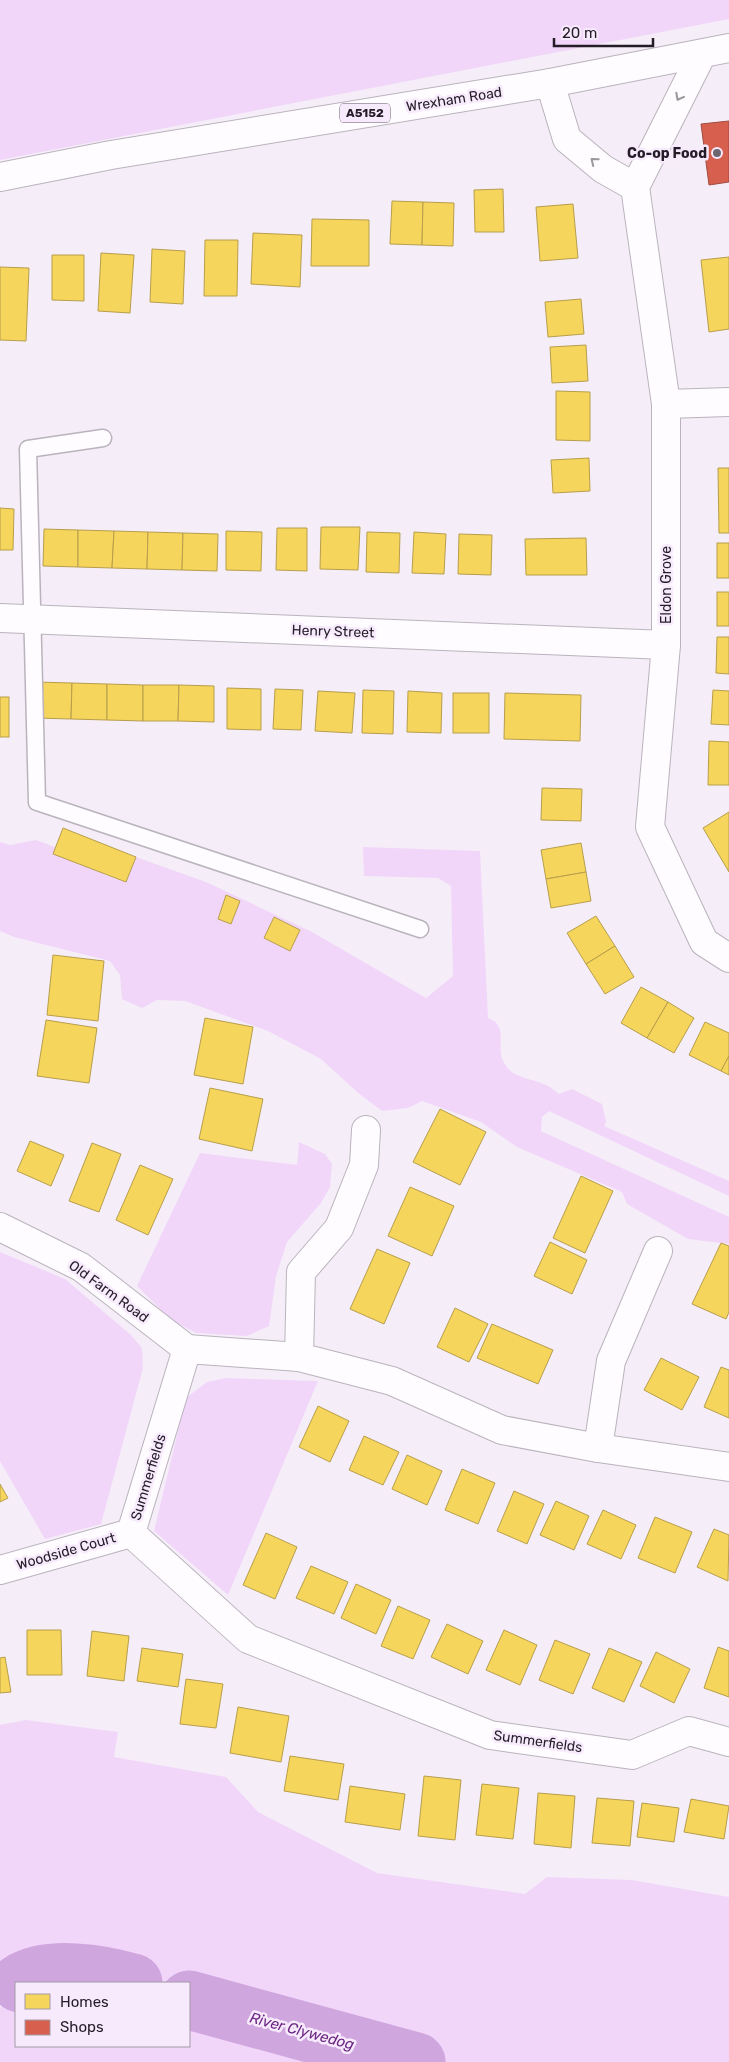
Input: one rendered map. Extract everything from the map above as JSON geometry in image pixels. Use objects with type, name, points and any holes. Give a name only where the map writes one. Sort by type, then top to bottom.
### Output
[{"type":"street","name":"Wrexham Road","points":[[0,177],[111,155],[550,83],[729,48]]},
{"type":"street","points":[[550,83],[567,139],[603,169],[635,188],[702,54]]},
{"type":"street","name":"Eldon Grove","points":[[635,188],[666,404],[666,645],[650,827],[704,942],[729,958]]},
{"type":"street","points":[[666,404],[729,402]]},
{"type":"street","name":"Henry Street","points":[[0,618],[666,645]]},
{"type":"street","points":[[299,1357],[301,1272],[339,1228],[364,1165],[366,1130]]},
{"type":"street","name":"Old Farm Road","points":[[0,1227],[81,1267],[187,1349]]},
{"type":"street","points":[[598,1448],[611,1361],[658,1251]]},
{"type":"street","points":[[187,1349],[299,1357],[392,1381],[502,1430],[598,1448],[729,1467]]},
{"type":"street","name":"Summerfields","points":[[187,1349],[131,1533],[248,1639],[490,1735],[632,1755],[689,1731],[729,1742]]},
{"type":"street","name":"Woodside Court","points":[[0,1570],[131,1533]]},
{"type":"lane","points":[[103,438],[28,448],[37,802],[420,929]]},
{"type":"shaded area","points":[[0,0],[729,0],[729,19],[0,160]]},
{"type":"shaded area","points":[[36,840],[74,854],[105,875],[125,882],[136,857],[206,882],[312,932],[426,998],[453,976],[451,886],[438,878],[364,876],[363,847],[480,851],[488,1018],[498,1025],[500,1030],[501,1052],[505,1065],[515,1074],[540,1082],[559,1094],[572,1089],[602,1104],[606,1122],[604,1126],[729,1181],[729,1196],[549,1111],[542,1117],[541,1131],[729,1217],[729,1244],[688,1239],[627,1204],[622,1192],[517,1147],[481,1122],[422,1101],[408,1108],[382,1111],[357,1092],[321,1059],[268,1031],[185,1001],[157,1000],[142,1008],[122,999],[120,975],[110,961],[14,937],[0,931],[0,842],[10,845]]},
{"type":"shaded area","points":[[299,1142],[325,1154],[332,1164],[330,1187],[321,1203],[287,1242],[276,1276],[269,1326],[247,1336],[196,1333],[171,1320],[137,1286],[200,1153],[297,1165]]},
{"type":"shaded area","points":[[0,1252],[65,1279],[131,1335],[142,1348],[143,1368],[101,1524],[45,1539],[0,1461]]},
{"type":"shaded area","points":[[226,1378],[318,1381],[228,1595],[154,1531],[186,1398],[207,1382]]},
{"type":"shaded area","points":[[26,1720],[118,1732],[114,1757],[226,1777],[258,1812],[377,1873],[525,1894],[547,1877],[632,1880],[729,1897],[729,2062],[0,2062],[0,2007],[15,2002],[15,2047],[190,2047],[190,1982],[119,1982],[145,1966],[38,1958],[0,1990],[0,1725]]},
{"type":"building: Homes","points":[[503,189],[504,232],[475,232],[474,190]]},
{"type":"building: Homes","points":[[392,201],[423,202],[422,245],[390,244]]},
{"type":"building: Homes","points":[[423,202],[454,203],[453,246],[422,245]]},
{"type":"building: Homes","points":[[573,204],[578,258],[540,261],[536,207]]},
{"type":"building: Homes","points":[[312,219],[369,220],[369,266],[311,266]]},
{"type":"building: Homes","points":[[253,233],[302,235],[300,287],[251,284]]},
{"type":"building: Homes","points":[[205,240],[238,240],[237,296],[204,296]]},
{"type":"building: Homes","points":[[152,249],[185,251],[183,304],[150,302]]},
{"type":"building: Homes","points":[[101,253],[134,255],[130,313],[98,311]]},
{"type":"building: Homes","points":[[52,255],[84,255],[84,301],[52,300]]},
{"type":"building: Homes","points":[[729,257],[729,329],[709,332],[701,260]]},
{"type":"building: Homes","points":[[0,267],[29,268],[26,341],[0,340]]},
{"type":"building: Homes","points":[[581,299],[584,334],[548,337],[545,302]]},
{"type":"building: Homes","points":[[586,345],[588,381],[552,383],[550,347]]},
{"type":"building: Homes","points":[[556,391],[590,392],[590,441],[556,440]]},
{"type":"building: Homes","points":[[589,458],[590,491],[553,493],[551,460]]},
{"type":"building: Homes","points":[[718,468],[729,468],[729,533],[719,533]]},
{"type":"building: Homes","points":[[0,508],[14,509],[13,550],[0,550]]},
{"type":"building: Homes","points":[[321,527],[360,527],[358,570],[320,569]]},
{"type":"building: Homes","points":[[277,528],[307,528],[307,571],[276,570]]},
{"type":"building: Homes","points":[[44,529],[78,530],[78,567],[43,566]]},
{"type":"building: Homes","points":[[78,530],[114,531],[112,568],[78,567]]},
{"type":"building: Homes","points":[[114,531],[148,532],[147,569],[112,568]]},
{"type":"building: Homes","points":[[226,531],[262,532],[261,571],[226,570]]},
{"type":"building: Homes","points":[[148,532],[183,533],[182,570],[147,569]]},
{"type":"building: Homes","points":[[367,532],[400,533],[399,573],[366,572]]},
{"type":"building: Homes","points":[[414,532],[446,534],[444,574],[412,573]]},
{"type":"building: Homes","points":[[183,533],[218,534],[217,571],[182,570]]},
{"type":"building: Homes","points":[[459,534],[492,535],[491,575],[458,574]]},
{"type":"building: Homes","points":[[586,538],[587,575],[526,575],[525,539]]},
{"type":"building: Homes","points":[[717,543],[729,543],[729,578],[717,578]]},
{"type":"building: Homes","points":[[717,592],[729,592],[729,626],[717,626]]},
{"type":"building: Homes","points":[[717,637],[729,637],[729,674],[716,673]]},
{"type":"building: Homes","points":[[36,682],[72,683],[71,719],[35,718]]},
{"type":"building: Homes","points":[[72,683],[107,684],[107,720],[71,719]]},
{"type":"building: Homes","points":[[107,684],[143,685],[143,721],[107,720]]},
{"type":"building: Homes","points":[[143,685],[179,685],[178,721],[143,721]]},
{"type":"building: Homes","points":[[179,685],[214,686],[214,722],[178,721]]},
{"type":"building: Homes","points":[[227,688],[261,689],[261,730],[227,729]]},
{"type":"building: Homes","points":[[275,689],[303,690],[301,730],[273,729]]},
{"type":"building: Homes","points":[[363,690],[394,691],[393,734],[362,733]]},
{"type":"building: Homes","points":[[713,690],[729,691],[729,725],[711,724]]},
{"type":"building: Homes","points":[[318,691],[355,693],[352,733],[315,731]]},
{"type":"building: Homes","points":[[408,691],[442,693],[441,733],[407,732]]},
{"type":"building: Homes","points":[[453,693],[489,693],[489,733],[453,733]]},
{"type":"building: Homes","points":[[505,693],[581,695],[580,741],[504,739]]},
{"type":"building: Homes","points":[[0,697],[9,697],[9,737],[0,737]]},
{"type":"building: Homes","points":[[709,741],[729,742],[729,785],[708,785]]},
{"type":"building: Homes","points":[[542,788],[582,789],[581,821],[541,820]]},
{"type":"building: Homes","points":[[729,812],[729,872],[703,828]]},
{"type":"building: Homes","points":[[63,828],[136,857],[126,882],[53,854]]},
{"type":"building: Homes","points":[[581,843],[586,872],[546,879],[541,850]]},
{"type":"building: Homes","points":[[586,872],[591,901],[551,908],[546,879]]},
{"type":"building: Homes","points":[[226,895],[240,901],[231,924],[218,919]]},
{"type":"building: Homes","points":[[596,916],[615,946],[586,964],[567,933]]},
{"type":"building: Homes","points":[[274,917],[300,930],[290,951],[264,938]]},
{"type":"building: Homes","points":[[615,946],[634,977],[605,994],[586,964]]},
{"type":"building: Homes","points":[[53,955],[104,961],[98,1021],[47,1015]]},
{"type":"building: Homes","points":[[641,987],[668,1002],[647,1038],[621,1023]]},
{"type":"building: Homes","points":[[668,1002],[694,1018],[674,1053],[647,1038]]},
{"type":"building: Homes","points":[[205,1018],[253,1027],[243,1084],[194,1075]]},
{"type":"building: Homes","points":[[46,1020],[97,1028],[89,1083],[37,1076]]},
{"type":"building: Homes","points":[[705,1022],[729,1033],[729,1056],[721,1071],[689,1055]]},
{"type":"building: Homes","points":[[729,1056],[729,1075],[721,1071]]},
{"type":"building: Homes","points":[[210,1088],[263,1099],[252,1151],[199,1139]]},
{"type":"building: Homes","points":[[440,1109],[486,1132],[460,1185],[413,1162]]},
{"type":"building: Homes","points":[[30,1141],[64,1155],[51,1186],[17,1171]]},
{"type":"building: Homes","points":[[92,1143],[121,1154],[99,1212],[69,1201]]},
{"type":"building: Homes","points":[[140,1165],[173,1179],[148,1235],[116,1220]]},
{"type":"building: Homes","points":[[581,1176],[613,1191],[585,1253],[553,1238]]},
{"type":"building: Homes","points":[[410,1187],[454,1206],[432,1256],[388,1236]]},
{"type":"building: Homes","points":[[550,1242],[587,1260],[572,1294],[534,1276]]},
{"type":"building: Homes","points":[[721,1243],[729,1246],[729,1312],[726,1319],[692,1304]]},
{"type":"building: Homes","points":[[377,1249],[410,1263],[384,1324],[350,1309]]},
{"type":"building: Homes","points":[[455,1308],[488,1324],[469,1362],[437,1347]]},
{"type":"building: Homes","points":[[492,1324],[553,1350],[538,1384],[477,1358]]},
{"type":"building: Homes","points":[[661,1358],[699,1377],[682,1410],[644,1390]]},
{"type":"building: Homes","points":[[721,1367],[729,1370],[729,1418],[704,1407]]},
{"type":"building: Homes","points":[[318,1406],[349,1421],[330,1462],[299,1447]]},
{"type":"building: Homes","points":[[364,1436],[399,1452],[383,1485],[349,1470]]},
{"type":"building: Homes","points":[[407,1455],[442,1471],[427,1505],[392,1489]]},
{"type":"building: Homes","points":[[462,1469],[495,1483],[478,1524],[445,1510]]},
{"type":"building: Homes","points":[[0,1484],[8,1498],[0,1502]]},
{"type":"building: Homes","points":[[514,1491],[544,1504],[527,1544],[497,1531]]},
{"type":"building: Homes","points":[[556,1501],[589,1516],[574,1550],[540,1535]]},
{"type":"building: Homes","points":[[603,1510],[636,1525],[621,1559],[587,1544]]},
{"type":"building: Homes","points":[[655,1517],[692,1532],[675,1573],[638,1558]]},
{"type":"building: Homes","points":[[714,1529],[729,1535],[728,1581],[697,1567]]},
{"type":"building: Homes","points":[[266,1533],[297,1547],[275,1599],[243,1585]]},
{"type":"building: Homes","points":[[311,1566],[348,1582],[334,1614],[296,1598]]},
{"type":"building: Homes","points":[[356,1584],[391,1600],[376,1634],[341,1618]]},
{"type":"building: Homes","points":[[398,1606],[430,1620],[413,1659],[381,1646]]},
{"type":"building: Homes","points":[[447,1624],[483,1641],[468,1674],[431,1657]]},
{"type":"building: Homes","points":[[27,1630],[61,1630],[62,1675],[27,1675]]},
{"type":"building: Homes","points":[[504,1630],[537,1645],[520,1685],[486,1670]]},
{"type":"building: Homes","points":[[92,1631],[129,1636],[124,1681],[87,1676]]},
{"type":"building: Homes","points":[[555,1640],[590,1654],[573,1694],[539,1680]]},
{"type":"building: Homes","points":[[718,1647],[729,1651],[729,1697],[704,1688]]},
{"type":"building: Homes","points":[[142,1648],[183,1654],[178,1687],[137,1681]]},
{"type":"building: Homes","points":[[609,1648],[642,1662],[624,1702],[592,1688]]},
{"type":"building: Homes","points":[[656,1652],[690,1669],[674,1703],[640,1686]]},
{"type":"building: Homes","points":[[5,1657],[11,1692],[0,1693],[0,1658]]},
{"type":"building: Homes","points":[[186,1679],[223,1684],[216,1728],[180,1724]]},
{"type":"building: Homes","points":[[238,1707],[289,1716],[281,1762],[230,1753]]},
{"type":"building: Homes","points":[[290,1756],[344,1764],[338,1800],[284,1791]]},
{"type":"building: Homes","points":[[424,1776],[461,1780],[455,1840],[418,1836]]},
{"type":"building: Homes","points":[[482,1784],[519,1788],[513,1839],[476,1835]]},
{"type":"building: Homes","points":[[350,1786],[405,1794],[400,1830],[345,1822]]},
{"type":"building: Homes","points":[[538,1793],[575,1796],[571,1848],[534,1844]]},
{"type":"building: Homes","points":[[597,1798],[634,1801],[630,1846],[592,1843]]},
{"type":"building: Homes","points":[[691,1799],[729,1806],[724,1839],[684,1832]]},
{"type":"building: Homes","points":[[642,1803],[679,1808],[674,1842],[637,1837]]},
{"type":"building: Shops","name":"Co-op Food","points":[[729,121],[729,182],[709,185],[701,124]]},
{"type":"waterway","name":"River Clywedog","points":[[22,1982],[32,1977],[60,1973],[91,1974],[128,1982]]},
{"type":"waterway","name":"River Clywedog","points":[[190,2000],[416,2062]]},
{"type":"place","name":"Co-op Food","points":[[717,153]]}]
